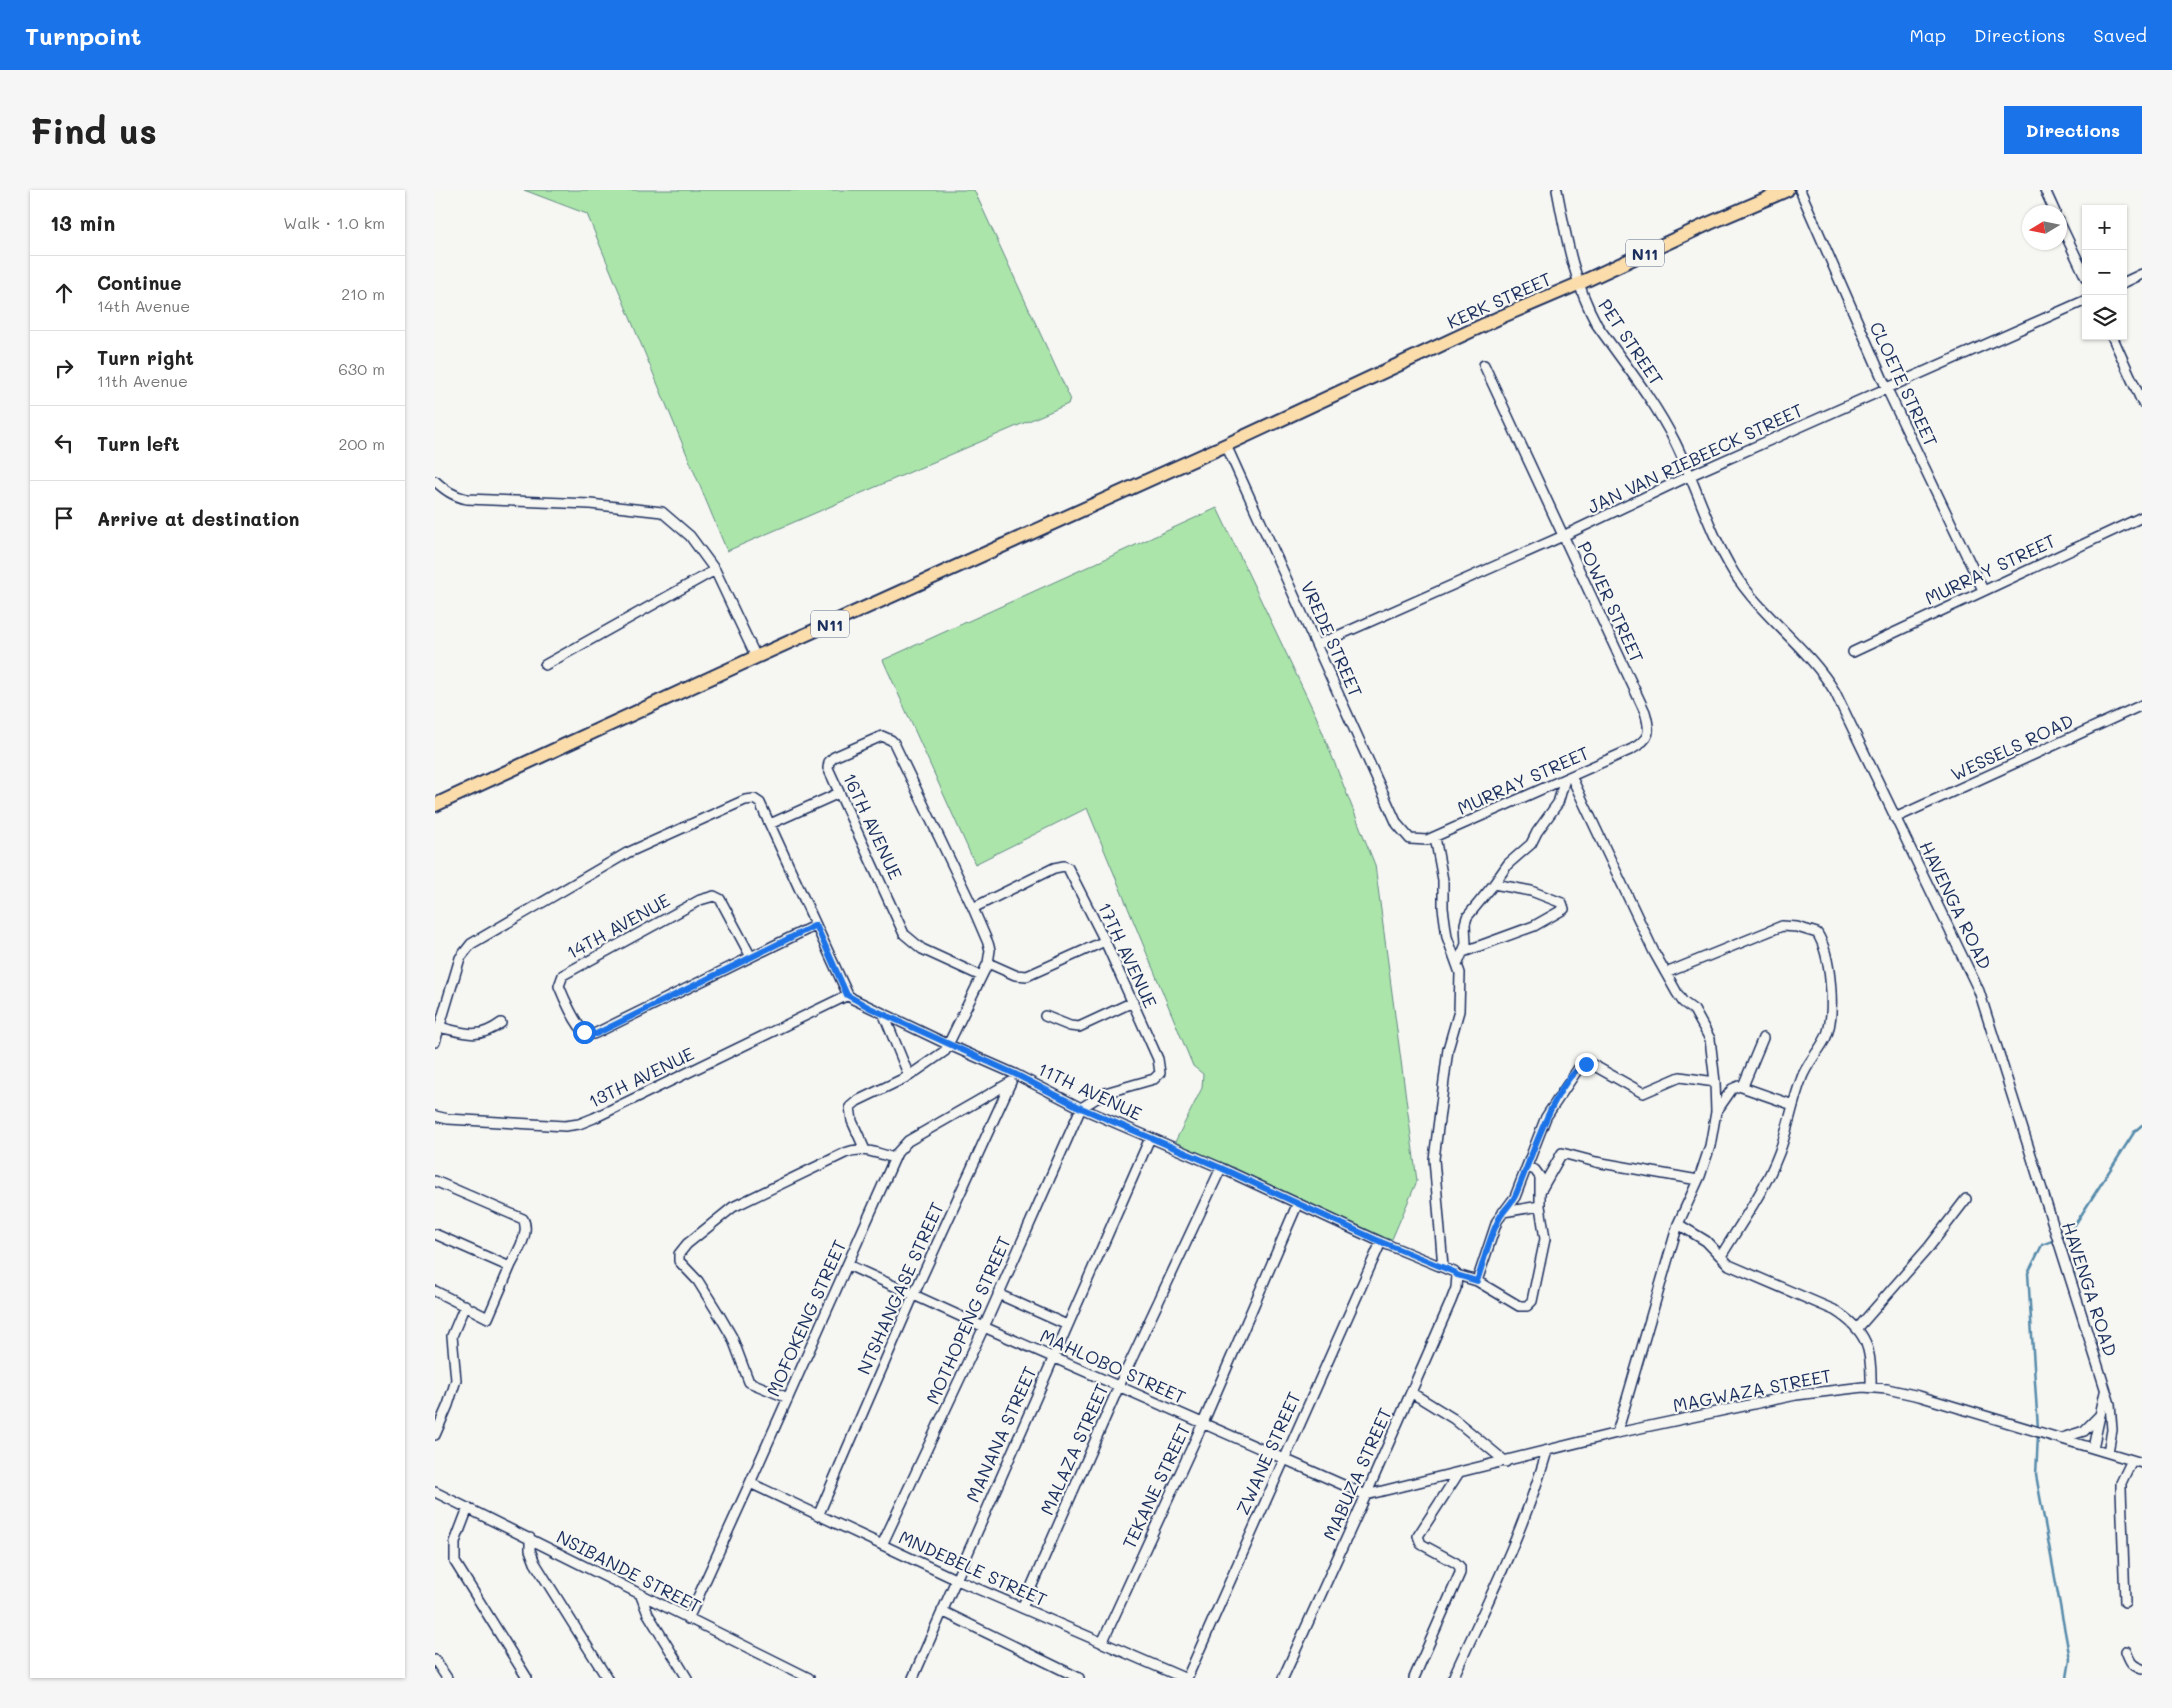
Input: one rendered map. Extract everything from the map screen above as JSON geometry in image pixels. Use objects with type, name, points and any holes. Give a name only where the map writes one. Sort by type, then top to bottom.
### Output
[{"type":"highway","name":"KERK STREET","points":[[1226,445],[1503,316],[1787,190]]},
{"type":"highway","name":"N11","points":[[435,805],[756,657],[1226,445]]},
{"type":"street","name":"PET STREET","points":[[1557,190],[1578,284],[1597,325],[1660,416],[1689,476]]},
{"type":"street","name":"CLOETE STREET","points":[[1800,190],[1887,389],[1983,590]]},
{"type":"street","points":[[2045,190],[2052,205]]},
{"type":"street","points":[[2067,238],[2082,270]]},
{"type":"street","points":[[2127,281],[2142,274]]},
{"type":"street","name":"JAN VAN RIEBEECK STREET","points":[[1317,645],[1563,536],[1689,476],[2082,302]]},
{"type":"street","points":[[2114,340],[2142,402]]},
{"type":"street","name":"POWER STREET","points":[[1484,365],[1645,712],[1649,730],[1642,744]]},
{"type":"street","name":"VREDE STREET","points":[[1226,445],[1397,824],[1404,834],[1415,840]]},
{"type":"street","name":"HAVENGA ROAD","points":[[1689,476],[1717,540],[1740,581],[1819,669],[1835,692],[1979,991],[2112,1416],[2109,1452]]},
{"type":"street","points":[[435,481],[449,493],[467,499],[590,504],[662,512],[691,536],[715,570],[756,657]]},
{"type":"street","name":"MURRAY STREET","points":[[1853,652],[2142,517]]},
{"type":"street","points":[[545,665],[715,570]]},
{"type":"street","name":"WESSELS ROAD","points":[[1895,818],[2142,705]]},
{"type":"street","name":"16TH AVENUE","points":[[981,976],[922,949],[904,934],[828,768],[831,759],[877,738],[886,737],[897,747],[973,908],[990,950],[988,963]]},
{"type":"street","name":"MURRAY STREET","points":[[1415,840],[1427,840],[1435,837],[1642,744]]},
{"type":"street","points":[[1458,963],[1466,940],[1466,920],[1508,864],[1531,844],[1538,830],[1554,810],[1562,795],[1568,777]]},
{"type":"street","points":[[1568,777],[1666,973],[1683,1002],[1695,1012],[1710,1039],[1715,1082],[1716,1112],[1710,1146],[1698,1180],[1678,1224],[1617,1433]]},
{"type":"street","points":[[770,824],[839,792]]},
{"type":"street","points":[[435,1042],[460,958],[471,944],[627,853],[745,800],[754,800],[760,803],[847,995]]},
{"type":"street","points":[[1435,837],[1443,880],[1443,908],[1447,937],[1458,963],[1460,973],[1459,1011],[1448,1049],[1434,1159],[1443,1268]]},
{"type":"street","name":"17TH AVENUE","points":[[973,908],[1047,871],[1064,866],[1069,870],[1133,1002],[1158,1059],[1159,1075],[1148,1081],[1105,1093],[1081,1108]]},
{"type":"street","points":[[1463,952],[1535,926],[1564,909],[1562,903],[1545,895],[1494,884]]},
{"type":"street","name":"14TH AVENUE","points":[[751,957],[720,899],[709,897],[700,900],[563,974],[559,986],[581,1028],[587,1034],[592,1034],[751,957],[816,925]]},
{"type":"street","points":[[1666,973],[1782,926],[1797,927],[1817,933],[1830,975],[1831,1018],[1825,1039],[1803,1073],[1783,1140],[1770,1173],[1721,1256]]},
{"type":"street","points":[[865,1150],[851,1116],[850,1107],[857,1101],[909,1076],[941,1055],[949,1045],[988,963],[1015,975],[1027,976],[1105,941]]},
{"type":"street","name":"11TH AVENUE","points":[[847,995],[1013,1078],[1221,1168],[1297,1205],[1443,1268],[1457,1279],[1477,1281],[1519,1306],[1527,1306],[1532,1301],[1545,1239],[1540,1206]]},
{"type":"street","name":"13TH AVENUE","points":[[435,1116],[448,1119],[558,1125],[579,1124],[595,1118],[847,995]]},
{"type":"street","points":[[1045,1016],[1070,1026],[1079,1027],[1133,1002]]},
{"type":"street","points":[[884,1015],[909,1076]]},
{"type":"street","points":[[439,1027],[478,1035],[501,1023]]},
{"type":"street","points":[[1743,1086],[1763,1038]]},
{"type":"street","points":[[1477,1281],[1497,1221],[1515,1197],[1550,1108],[1571,1076],[1582,1066],[1589,1064],[1600,1068],[1639,1092],[1646,1092],[1681,1077],[1715,1082]]},
{"type":"street","name":"MOFOKENG STREET","points":[[688,1619],[848,1265],[894,1158],[908,1141],[1013,1078]]},
{"type":"street","name":"NTSHANGASE STREET","points":[[818,1516],[914,1294],[1013,1078]]},
{"type":"street","points":[[1716,1112],[1734,1087],[1743,1086],[1793,1105]]},
{"type":"street","name":"MOTHOPENG STREET","points":[[882,1545],[984,1327],[1081,1108]]},
{"type":"street","name":"MANANA STREET","points":[[913,1678],[1150,1138]]},
{"type":"street","points":[[788,1398],[749,1382],[725,1325],[698,1281],[679,1261],[679,1254],[687,1244],[733,1207],[845,1152],[865,1150],[894,1158]]},
{"type":"street","points":[[1541,1190],[1561,1153],[1596,1162],[1698,1180]]},
{"type":"street","points":[[1503,1212],[1540,1206],[1541,1190],[1538,1173],[1527,1167]]},
{"type":"street","name":"MALAZA STREET","points":[[1022,1608],[1119,1386],[1221,1168]]},
{"type":"street","points":[[435,1181],[523,1219],[526,1226],[525,1234],[488,1318],[435,1291]]},
{"type":"street","points":[[1857,1329],[1929,1247],[1966,1199]]},
{"type":"street","name":"TEKANE STREET","points":[[1103,1643],[1203,1423],[1297,1205]]},
{"type":"street","points":[[1678,1224],[1706,1241],[1729,1265],[1834,1310],[1857,1329],[1867,1345],[1871,1357],[1871,1387]]},
{"type":"street","points":[[435,1234],[510,1267]]},
{"type":"street","name":"ZWANE STREET","points":[[1185,1678],[1381,1242]]},
{"type":"street","name":"MAHLOBO STREET","points":[[848,1265],[1053,1358],[1367,1496]]},
{"type":"street","name":"MABUZA STREET","points":[[1283,1678],[1367,1496],[1457,1279]]},
{"type":"street","points":[[998,1294],[1067,1325]]},
{"type":"street","points":[[435,1435],[449,1405],[456,1380],[452,1336],[465,1305]]},
{"type":"street","name":"MAGWAZA STREET","points":[[1367,1496],[1617,1433],[1796,1395],[1847,1388],[1871,1387],[1919,1396],[2142,1463]]},
{"type":"street","name":"HAVENGA ROAD","points":[[2093,1448],[2105,1392]]},
{"type":"street","points":[[1411,1393],[1454,1420],[1492,1448],[1506,1462]]},
{"type":"street","points":[[2061,1438],[2087,1429],[2101,1413]]},
{"type":"street","points":[[1453,1678],[1528,1512],[1547,1451]]},
{"type":"street","points":[[2125,1602],[2121,1483],[2132,1460]]},
{"type":"street","points":[[1414,1678],[1460,1573],[1460,1567],[1456,1563],[1421,1544],[1417,1539],[1418,1534],[1457,1474]]},
{"type":"street","name":"MNDEBELE STREET","points":[[750,1483],[955,1579],[1185,1678]]},
{"type":"street","name":"NSIBANDE STREET","points":[[435,1492],[809,1678]]},
{"type":"street","points":[[468,1508],[455,1542],[455,1562],[527,1678]]},
{"type":"street","points":[[530,1538],[530,1550],[535,1563],[607,1678]]},
{"type":"street","points":[[641,1596],[648,1614],[687,1678]]},
{"type":"street","points":[[941,1611],[1079,1678]]},
{"type":"street","points":[[2126,1652],[2133,1666],[2142,1669]]},
{"type":"street","points":[[435,1660],[447,1678]]},
{"type":"green space","points":[[524,190],[974,190],[1070,398],[1068,404],[727,551],[587,214]]},
{"type":"green space","points":[[1217,508],[1316,716],[1375,865],[1417,1181],[1389,1246],[1171,1150],[1202,1088],[1203,1074],[1193,1066],[1087,808],[975,864],[883,660]]},
{"type":"waterway","points":[[2060,1238],[2069,1234],[2135,1131],[2142,1125]]},
{"type":"waterway","points":[[2038,1429],[2028,1273],[2042,1245],[2055,1240]]},
{"type":"waterway","points":[[2038,1435],[2036,1475],[2070,1659],[2067,1678]]},
{"type":"route","points":[[584,1032],[596,1034],[816,925],[847,995],[853,999],[1015,1074],[1081,1108],[1221,1168],[1297,1205],[1381,1242],[1454,1272],[1457,1275],[1477,1281],[1497,1221],[1515,1197],[1550,1108],[1571,1076],[1586,1064]]}]
